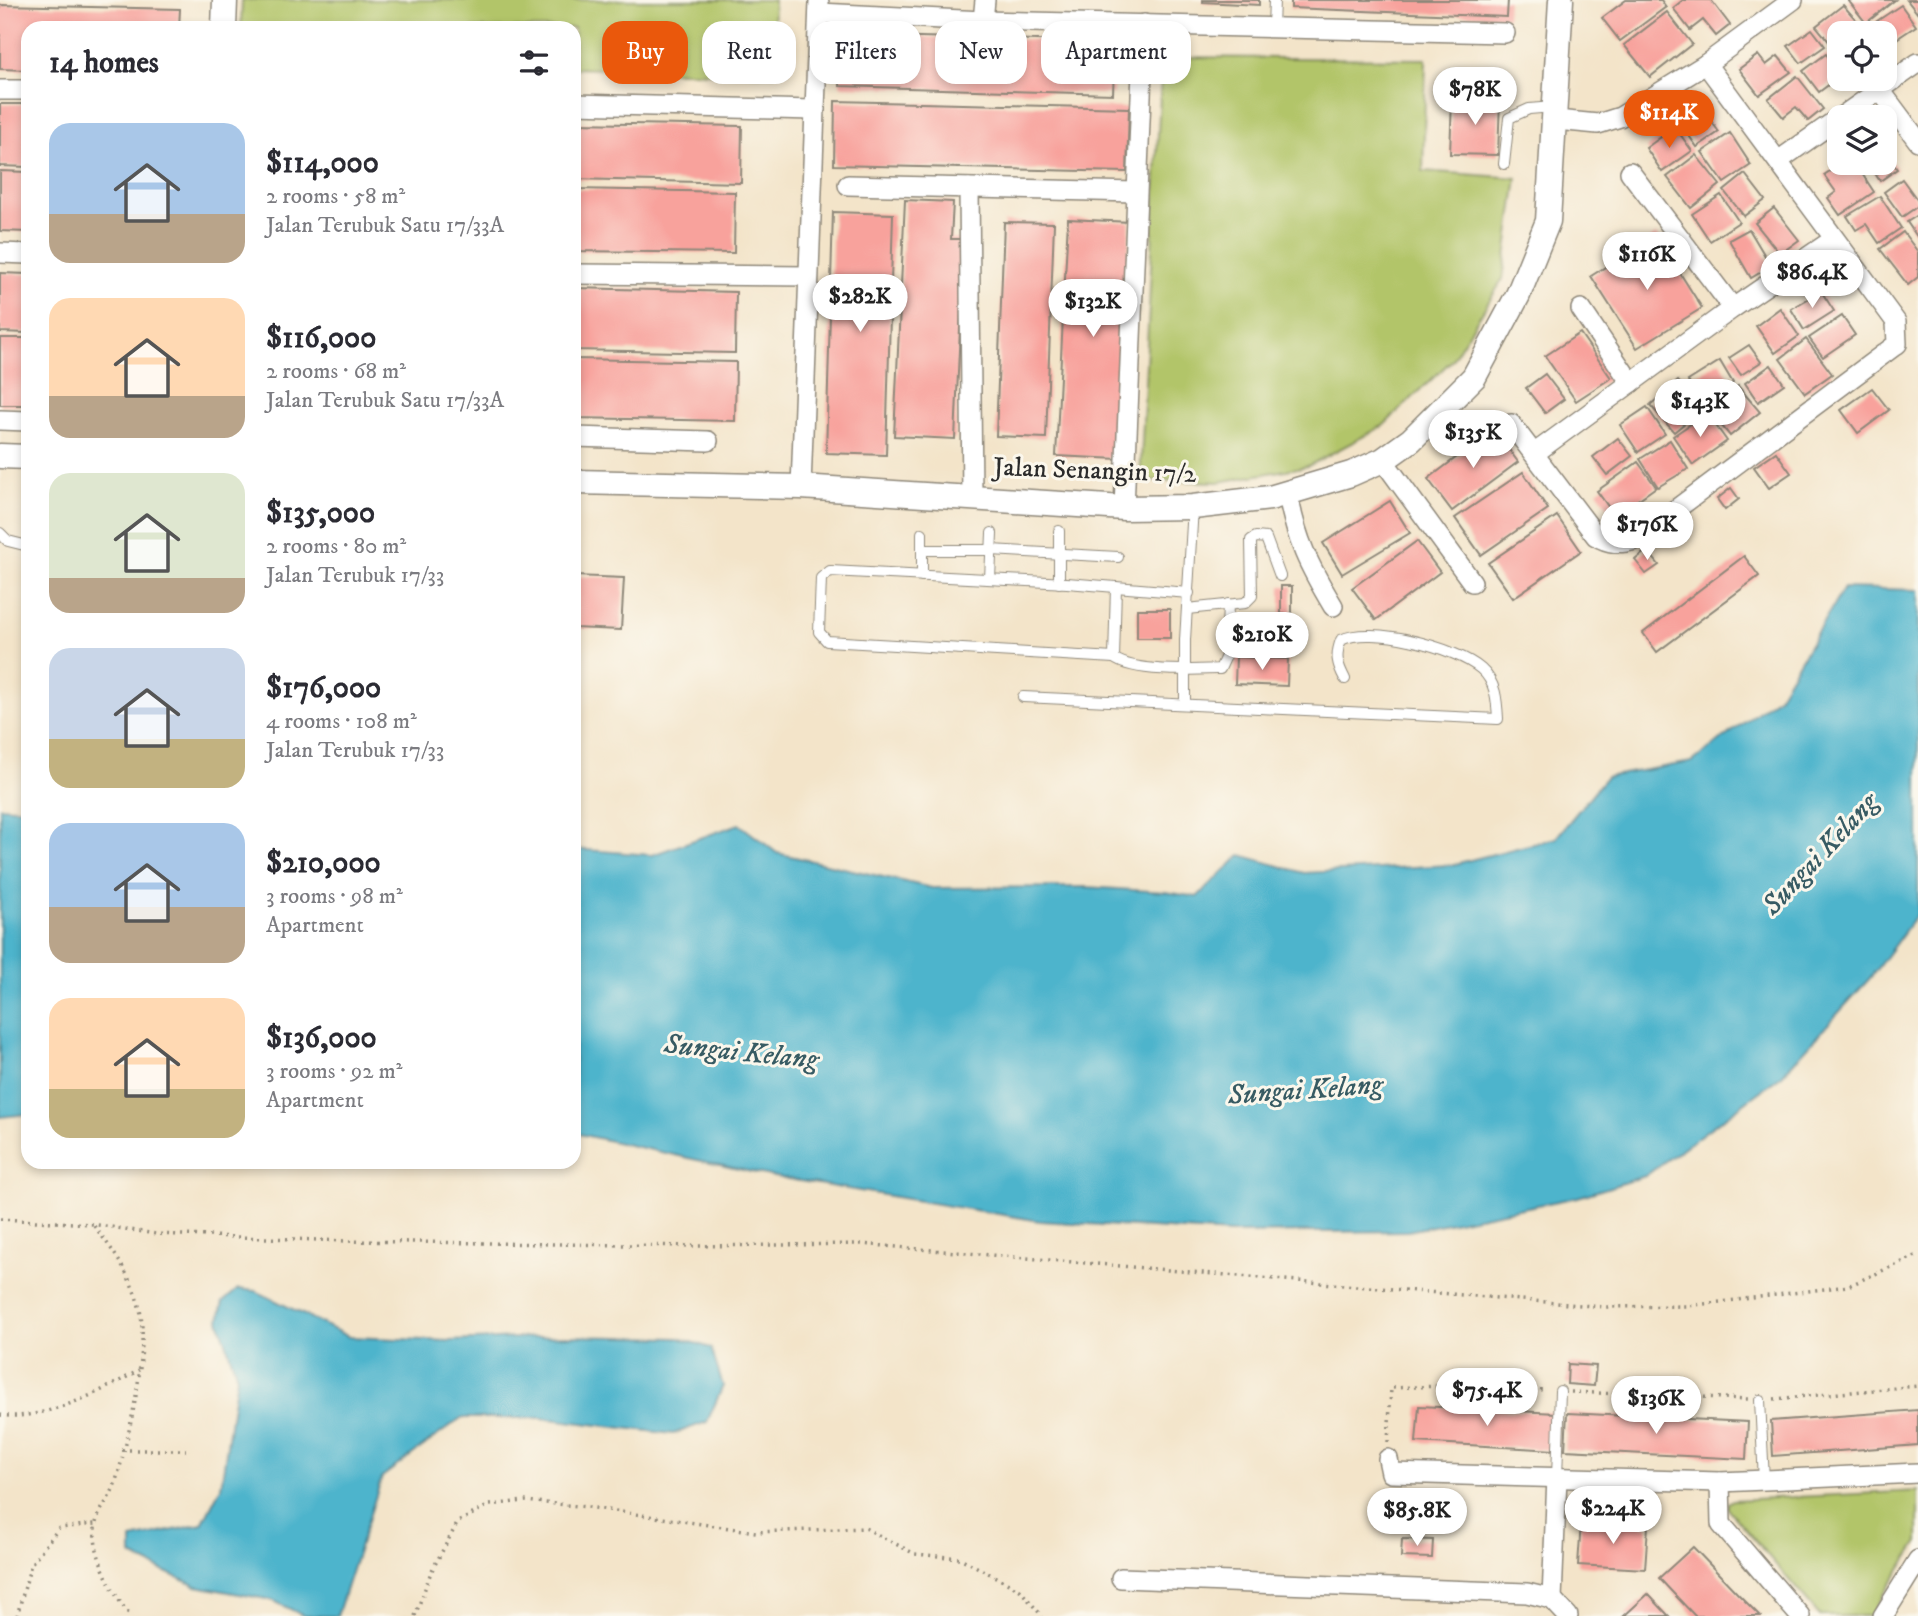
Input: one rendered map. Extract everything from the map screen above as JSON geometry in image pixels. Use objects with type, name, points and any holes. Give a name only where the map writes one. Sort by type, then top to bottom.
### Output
[{"type":"street","points":[[224,21],[225,0]]},
{"type":"street","points":[[801,487],[813,110],[819,7],[984,21],[985,0]]},
{"type":"street","name":"Jalan Senangin 17/2","points":[[581,482],[801,487],[972,496],[1124,508],[1193,507],[1288,494],[1351,474],[1383,460],[1411,440],[1474,377],[1518,295],[1548,221],[1557,113],[1561,0]]},
{"type":"street","points":[[1557,113],[1609,123],[1706,64],[1793,0]]},
{"type":"street","points":[[1191,25],[1505,33]]},
{"type":"street","points":[[1897,78],[1918,63]]},
{"type":"street","points":[[1511,424],[1596,536],[1605,542],[1623,543],[1635,540],[1897,344],[1896,322],[1706,64]]},
{"type":"street","points":[[1124,508],[1141,84]]},
{"type":"street","points":[[0,90],[21,90]]},
{"type":"street","points":[[1859,105],[1879,91]]},
{"type":"street","points":[[1881,91],[1918,141]]},
{"type":"street","points":[[581,104],[813,110]]},
{"type":"street","points":[[1778,161],[1827,127]]},
{"type":"street","points":[[1630,173],[1733,308]]},
{"type":"street","points":[[848,185],[1136,192]]},
{"type":"street","points":[[969,188],[972,496]]},
{"type":"street","points":[[1535,453],[1733,308],[1834,239]]},
{"type":"street","points":[[0,253],[21,254]]},
{"type":"street","points":[[581,274],[808,275]]},
{"type":"street","points":[[1581,309],[1631,383]]},
{"type":"street","points":[[0,420],[21,421]]},
{"type":"street","points":[[581,437],[708,441]]},
{"type":"street","points":[[0,457],[21,457]]},
{"type":"street","points":[[1383,460],[1472,582]]},
{"type":"street","points":[[1288,494],[1295,534],[1333,606]]},
{"type":"street","points":[[1388,1459],[1391,1473],[1720,1482],[1918,1473]]},
{"type":"street","points":[[1552,1599],[1557,1477]]},
{"type":"street","points":[[1720,1482],[1721,1524],[1800,1616]]},
{"type":"street","points":[[1883,1616],[1918,1560]]},
{"type":"street","points":[[1121,1578],[1527,1593],[1552,1599],[1567,1616]]},
{"type":"lane","points":[[1273,27],[1274,0]]},
{"type":"lane","points":[[1504,164],[1509,118],[1529,109],[1557,113]]},
{"type":"lane","points":[[1185,703],[1193,507]]},
{"type":"lane","points":[[1059,531],[1059,583]]},
{"type":"lane","points":[[0,533],[8,541],[21,544]]},
{"type":"lane","points":[[922,533],[922,576]]},
{"type":"lane","points":[[990,579],[992,533]]},
{"type":"lane","points":[[1187,609],[1245,603],[1252,596],[1251,540],[1256,537],[1266,538],[1280,576]]},
{"type":"lane","points":[[922,550],[991,550],[1118,557]]},
{"type":"lane","points":[[1189,593],[830,571],[821,578],[820,632],[827,641],[838,643],[1114,658],[1130,665],[1185,670],[1220,669],[1226,656],[1228,604]]},
{"type":"lane","points":[[1114,658],[1116,587]]},
{"type":"lane","points":[[1023,697],[1498,719],[1497,692],[1482,669],[1456,655],[1395,637],[1354,633],[1341,639],[1336,652],[1338,666],[1345,679]]},
{"type":"lane","points":[[1557,1477],[1560,1391]]},
{"type":"lane","points":[[1760,1400],[1764,1481]]},
{"type":"path","points":[[0,1219],[92,1224],[156,1234],[346,1241],[694,1246],[861,1244],[1604,1307],[1688,1306],[1848,1286],[1918,1255]]},
{"type":"path","points":[[92,1224],[120,1258],[140,1311],[140,1369],[115,1486],[95,1524],[101,1564],[119,1603],[131,1616]]},
{"type":"path","points":[[0,1415],[14,1418],[46,1410],[110,1388],[140,1369]]},
{"type":"path","points":[[1388,1459],[1387,1417],[1391,1388],[1510,1387],[1760,1400],[1918,1386]]},
{"type":"path","points":[[122,1450],[186,1450]]},
{"type":"path","points":[[415,1616],[431,1572],[457,1522],[489,1505],[524,1501],[588,1507],[756,1532],[865,1528],[915,1554],[960,1558],[1020,1590],[1042,1616]]},
{"type":"path","points":[[17,1616],[31,1564],[59,1528],[95,1524]]},
{"type":"green space","points":[[242,0],[774,0],[773,21],[702,21],[702,73],[688,72],[688,21],[602,21],[602,69],[581,68],[581,21],[241,21]]},
{"type":"green space","points":[[1191,57],[1426,59],[1423,171],[1517,178],[1503,279],[1452,360],[1383,426],[1308,466],[1219,482],[1140,480],[1161,84],[1191,84]]},
{"type":"green space","points":[[1918,1491],[1918,1542],[1870,1616],[1820,1616],[1728,1509],[1728,1503],[1733,1500]]},
{"type":"water","name":"Sungai Kelang","points":[[1844,588],[1918,590],[1918,913],[1870,978],[1782,1075],[1645,1176],[1578,1197],[1408,1231],[1231,1233],[1040,1221],[770,1176],[581,1135],[581,850],[652,855],[739,824],[777,853],[932,888],[1085,887],[1166,892],[1197,897],[1241,855],[1304,873],[1451,865],[1556,838],[1606,777],[1692,762],[1778,697]]},
{"type":"water","points":[[0,807],[21,808],[21,1115],[0,1117]]},
{"type":"water","points":[[238,1289],[256,1291],[349,1337],[450,1341],[562,1336],[679,1338],[711,1348],[723,1386],[707,1422],[673,1434],[541,1418],[461,1418],[382,1477],[337,1616],[304,1616],[272,1600],[196,1586],[132,1556],[132,1539],[202,1524],[221,1487],[237,1377],[219,1320],[223,1302]]},
{"type":"building","points":[[1259,0],[1259,5],[1203,2]]},
{"type":"building","points":[[1291,0],[1508,0],[1507,17],[1291,8]]},
{"type":"building","points":[[1626,0],[1661,0],[1666,7],[1620,41],[1602,18]]},
{"type":"building","points":[[1683,0],[1711,0],[1730,25],[1716,36],[1703,20],[1690,30],[1673,8]]},
{"type":"building","points":[[1848,0],[1895,0],[1869,21],[1864,21]]},
{"type":"building","points":[[1907,0],[1918,0],[1918,14]]},
{"type":"building","points":[[0,5],[180,9],[179,21],[21,21],[21,70],[0,69]]},
{"type":"building","points":[[1843,5],[1857,21],[1827,21],[1827,39],[1816,26]]},
{"type":"building","points":[[1901,5],[1916,26],[1897,39],[1897,21],[1877,21]]},
{"type":"building","points":[[1667,12],[1692,44],[1650,77],[1624,45]]},
{"type":"building","points":[[1812,29],[1825,46],[1801,63],[1788,46]]},
{"type":"building","points":[[921,37],[935,37],[935,84],[1027,84],[1027,40],[1041,40],[1041,84],[1113,84],[1113,94],[840,86],[921,84]]},
{"type":"building","points":[[1758,55],[1766,65],[1778,56],[1791,72],[1759,95],[1739,69]]},
{"type":"building","points":[[1827,55],[1827,86],[1819,92],[1803,71]]},
{"type":"building","points":[[1797,76],[1823,109],[1808,121],[1796,107],[1783,117],[1768,99]]},
{"type":"building","points":[[1452,99],[1500,100],[1498,155],[1450,154]]},
{"type":"building","points":[[835,101],[1129,108],[1127,172],[834,165]]},
{"type":"building","points":[[0,104],[21,104],[21,167],[0,166]]},
{"type":"building","points":[[1702,108],[1719,132],[1697,147],[1680,123]]},
{"type":"building","points":[[581,123],[742,126],[741,183],[581,179]]},
{"type":"building","points":[[1675,127],[1692,151],[1662,172],[1646,148]]},
{"type":"building","points":[[1730,133],[1751,165],[1724,183],[1702,152]]},
{"type":"building","points":[[1696,155],[1720,185],[1691,208],[1667,177]]},
{"type":"building","points":[[0,171],[21,172],[21,232],[0,231]]},
{"type":"building","points":[[1745,174],[1765,200],[1744,216],[1724,191]]},
{"type":"building","points":[[1824,175],[1863,175],[1874,192],[1840,215],[1828,198],[1836,192]]},
{"type":"building","points":[[1876,175],[1888,175],[1880,181]]},
{"type":"building","points":[[1902,179],[1918,201],[1918,206],[1902,217],[1884,192]]},
{"type":"building","points":[[581,189],[735,192],[734,253],[581,251]]},
{"type":"building","points":[[1721,195],[1739,222],[1710,241],[1692,214]]},
{"type":"building","points":[[1880,196],[1901,228],[1879,243],[1866,224],[1856,230],[1847,216]]},
{"type":"building","points":[[905,200],[953,202],[951,239],[964,239],[955,439],[894,436]]},
{"type":"building","points":[[1774,208],[1799,240],[1780,254],[1755,223]]},
{"type":"building","points":[[833,212],[893,214],[886,455],[826,453]]},
{"type":"building","points":[[1918,215],[1918,238],[1907,222]]},
{"type":"building","points":[[1068,219],[1130,222],[1119,459],[1056,456]]},
{"type":"building","points":[[1004,222],[1054,223],[1046,438],[996,436]]},
{"type":"building","points":[[1749,229],[1771,266],[1751,278],[1729,240]]},
{"type":"building","points":[[1903,232],[1918,252],[1918,277],[1908,285],[1880,249]]},
{"type":"building","points":[[1656,235],[1702,308],[1637,348],[1591,276]]},
{"type":"building","points":[[0,273],[21,274],[21,333],[0,332]]},
{"type":"building","points":[[581,288],[736,292],[735,353],[581,350]]},
{"type":"building","points":[[1821,291],[1834,311],[1804,330],[1791,309]]},
{"type":"building","points":[[1780,308],[1799,336],[1775,353],[1756,326]]},
{"type":"building","points":[[1842,316],[1855,335],[1823,357],[1809,338]]},
{"type":"building","points":[[1580,333],[1611,378],[1576,401],[1545,356]]},
{"type":"building","points":[[0,338],[21,338],[21,405],[0,405]]},
{"type":"building","points":[[1806,339],[1832,374],[1805,393],[1780,359]]},
{"type":"building","points":[[1749,345],[1761,362],[1741,375],[1729,358]]},
{"type":"building","points":[[581,359],[736,362],[735,421],[581,418]]},
{"type":"building","points":[[1720,361],[1733,383],[1702,403],[1688,381]]},
{"type":"building","points":[[1771,365],[1784,384],[1758,402],[1745,383]]},
{"type":"building","points":[[1545,374],[1564,399],[1545,413],[1526,388]]},
{"type":"building","points":[[1678,381],[1702,409],[1674,432],[1650,405]]},
{"type":"building","points":[[1738,386],[1760,412],[1730,436],[1709,410]]},
{"type":"building","points":[[1872,388],[1889,410],[1858,433],[1841,410]]},
{"type":"building","points":[[1647,407],[1665,434],[1638,452],[1620,425]]},
{"type":"building","points":[[1707,413],[1727,441],[1693,465],[1673,436]]},
{"type":"building","points":[[1494,429],[1518,462],[1452,511],[1428,479]]},
{"type":"building","points":[[1618,438],[1632,456],[1607,475],[1593,457]]},
{"type":"building","points":[[1670,440],[1688,469],[1658,487],[1640,459]]},
{"type":"building","points":[[1776,452],[1791,473],[1769,488],[1754,467]]},
{"type":"building","points":[[1638,462],[1656,487],[1615,516],[1597,491]]},
{"type":"building","points":[[1523,472],[1548,509],[1481,555],[1455,518]]},
{"type":"building","points":[[1731,488],[1739,499],[1725,510],[1717,499]]},
{"type":"building","points":[[1390,501],[1410,533],[1342,574],[1323,543]]},
{"type":"building","points":[[1557,516],[1581,551],[1513,598],[1488,563]]},
{"type":"building","points":[[1417,541],[1440,572],[1376,620],[1352,588]]},
{"type":"building","points":[[1647,550],[1659,565],[1646,574],[1635,560]]},
{"type":"building","points":[[1744,556],[1759,576],[1657,652],[1643,633]]},
{"type":"building","points":[[581,576],[624,578],[621,630],[581,628]]},
{"type":"building","points":[[1281,586],[1292,586],[1292,614],[1281,614]]},
{"type":"building","points":[[1137,609],[1170,609],[1170,638],[1137,638]]},
{"type":"building","points":[[1278,620],[1282,645],[1238,651],[1235,626]]},
{"type":"building","points":[[1236,657],[1288,659],[1287,686],[1235,684]]},
{"type":"building","points":[[1568,1364],[1596,1366],[1594,1386],[1567,1384]]},
{"type":"building","points":[[1419,1406],[1557,1413],[1555,1450],[1416,1442]]},
{"type":"building","points":[[1918,1410],[1918,1445],[1773,1456],[1771,1421]]},
{"type":"building","points":[[1567,1413],[1748,1422],[1746,1459],[1565,1450]]},
{"type":"building","points":[[1581,1522],[1648,1526],[1645,1569],[1578,1565]]},
{"type":"building","points":[[1402,1539],[1433,1540],[1432,1558],[1401,1557]]},
{"type":"building","points":[[1693,1547],[1760,1616],[1695,1616],[1659,1578]]},
{"type":"building","points":[[1648,1594],[1669,1616],[1624,1616]]}]
